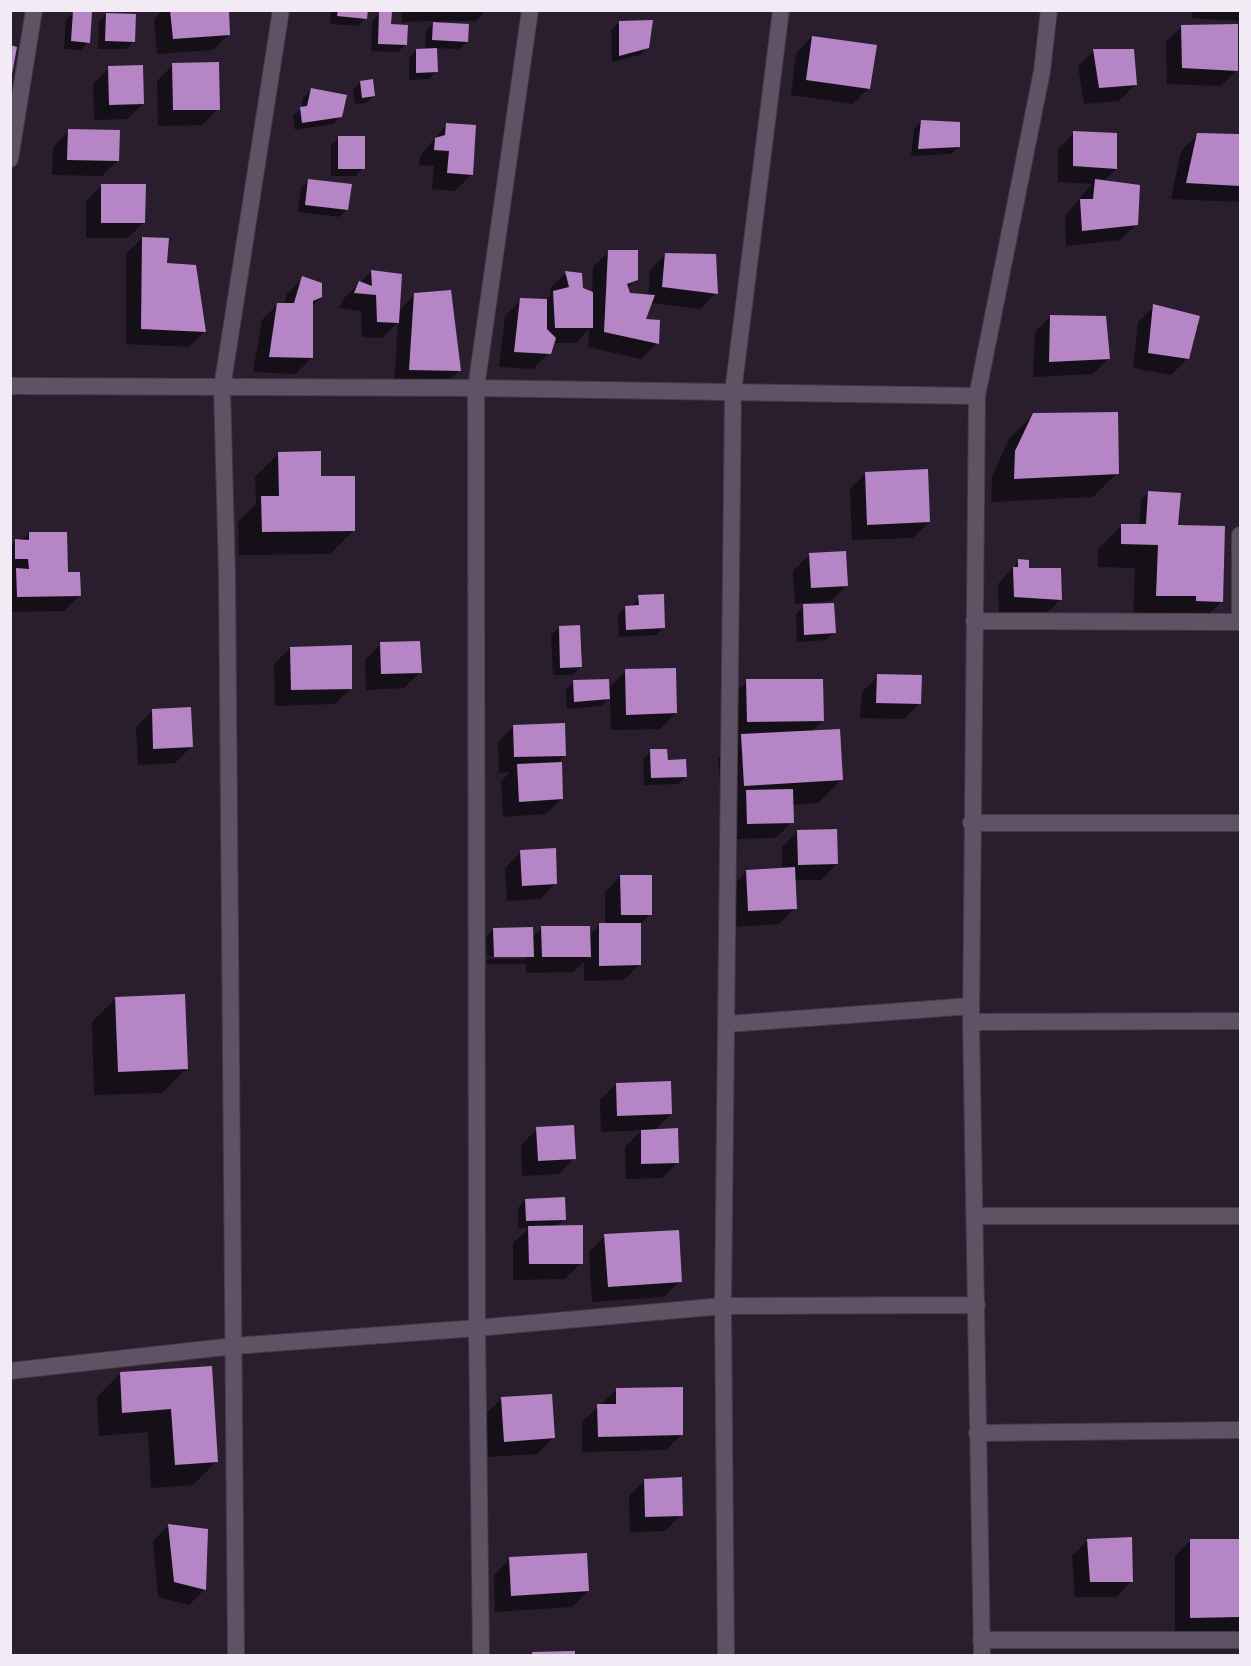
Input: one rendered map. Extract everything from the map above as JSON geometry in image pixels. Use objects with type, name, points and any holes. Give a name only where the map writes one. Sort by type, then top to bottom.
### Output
[{"type":"street","points":[[10,159],[34,10]]},
{"type":"street","points":[[236,1656],[227,574],[222,388],[281,10]]},
{"type":"street","points":[[481,1656],[477,1328],[476,388],[530,10]]},
{"type":"street","points":[[726,1656],[723,1306],[728,1024],[733,392],[781,10]]},
{"type":"street","points":[[1049,10],[1040,82],[977,396],[971,823],[971,1014],[976,1216],[981,1648],[1240,1640]]},
{"type":"street","points":[[10,386],[476,388],[977,396]]},
{"type":"street","points":[[974,621],[1240,621],[1240,535]]},
{"type":"street","points":[[971,823],[1240,823]]},
{"type":"street","points":[[728,1024],[971,1014],[1240,1021]]},
{"type":"street","points":[[976,1216],[1240,1216]]},
{"type":"street","points":[[10,1371],[234,1346],[477,1328],[723,1306],[977,1305]]},
{"type":"street","points":[[977,1433],[1240,1430]]},
{"type":"building","points":[[170,10],[229,10],[230,35],[173,39]]},
{"type":"building","points":[[338,10],[368,10],[367,19],[337,16]]},
{"type":"building","points":[[73,11],[92,12],[90,43],[71,41]]},
{"type":"building","points":[[379,12],[392,12],[391,24],[408,25],[407,45],[378,44]]},
{"type":"building","points":[[106,13],[136,14],[135,42],[105,41]]},
{"type":"building","points":[[653,20],[649,48],[619,56],[619,21]]},
{"type":"building","points":[[433,22],[469,24],[468,42],[432,40]]},
{"type":"building","points":[[1238,24],[1238,71],[1182,68],[1181,25]]},
{"type":"building","points":[[812,36],[877,45],[870,89],[806,80]]},
{"type":"building","points":[[10,45],[17,47],[12,74],[10,74]]},
{"type":"building","points":[[437,48],[438,72],[416,73],[416,49]]},
{"type":"building","points":[[1093,49],[1134,49],[1137,85],[1099,88]]},
{"type":"building","points":[[219,62],[220,110],[173,110],[172,63]]},
{"type":"building","points":[[143,65],[144,104],[109,105],[108,66]]},
{"type":"building","points":[[373,79],[375,96],[362,98],[360,81]]},
{"type":"building","points":[[311,88],[347,95],[342,117],[302,123],[300,107],[307,106]]},
{"type":"building","points":[[921,120],[960,122],[960,147],[918,149]]},
{"type":"building","points":[[446,123],[476,125],[473,175],[447,173],[449,151],[434,150],[435,138],[445,135]]},
{"type":"building","points":[[68,129],[120,130],[119,161],[67,160]]},
{"type":"building","points":[[1073,131],[1117,133],[1117,169],[1073,166]]},
{"type":"building","points":[[1197,133],[1240,134],[1240,186],[1186,183]]},
{"type":"building","points":[[338,136],[365,136],[365,169],[338,169]]},
{"type":"building","points":[[308,179],[352,184],[348,210],[305,205]]},
{"type":"building","points":[[1095,179],[1140,185],[1138,225],[1082,231],[1080,199],[1093,199]]},
{"type":"building","points":[[101,184],[146,184],[145,223],[101,223]]},
{"type":"building","points":[[142,237],[169,238],[167,263],[196,265],[206,332],[141,329]]},
{"type":"building","points":[[608,250],[638,250],[638,280],[627,284],[630,293],[655,295],[646,319],[660,320],[659,344],[604,332]]},
{"type":"building","points":[[665,253],[716,254],[718,294],[662,287]]},
{"type":"building","points":[[371,270],[402,274],[399,323],[377,322],[376,295],[354,293],[359,281],[372,286]]},
{"type":"building","points":[[565,271],[582,273],[583,288],[593,292],[593,328],[555,328],[553,291],[569,287]]},
{"type":"building","points":[[302,276],[322,283],[322,297],[313,301],[313,358],[269,357],[277,303],[294,303]]},
{"type":"building","points":[[451,290],[461,371],[409,370],[414,293]]},
{"type":"building","points":[[520,298],[547,299],[547,329],[556,338],[551,354],[514,352]]},
{"type":"building","points":[[1153,304],[1200,316],[1189,359],[1148,353]]},
{"type":"building","points":[[1050,315],[1106,316],[1110,359],[1049,362]]},
{"type":"building","points":[[1118,412],[1119,474],[1014,479],[1015,451],[1033,413]]},
{"type":"building","points":[[321,451],[321,476],[355,476],[355,531],[262,532],[261,496],[279,496],[278,452]]},
{"type":"building","points":[[928,469],[930,522],[867,525],[865,472]]},
{"type":"building","points":[[1148,491],[1181,493],[1178,525],[1225,526],[1223,602],[1196,601],[1196,596],[1156,596],[1158,545],[1121,544],[1121,524],[1146,524]]},
{"type":"building","points":[[29,532],[67,532],[68,572],[80,572],[81,596],[17,597],[16,568],[29,569],[28,559],[15,559],[15,539],[29,540]]},
{"type":"building","points":[[846,551],[848,586],[811,588],[809,553]]},
{"type":"building","points":[[1018,559],[1029,560],[1029,568],[1061,568],[1062,600],[1014,597],[1013,567],[1018,567]]},
{"type":"building","points":[[664,594],[665,628],[626,630],[625,606],[639,605],[638,595]]},
{"type":"building","points":[[834,603],[836,633],[804,635],[803,604]]},
{"type":"building","points":[[580,625],[582,667],[560,668],[559,626]]},
{"type":"building","points":[[420,641],[422,673],[381,674],[380,642]]},
{"type":"building","points":[[352,645],[352,689],[291,690],[290,647]]},
{"type":"building","points":[[676,668],[677,713],[626,715],[625,669]]},
{"type":"building","points":[[877,674],[922,675],[921,704],[876,703]]},
{"type":"building","points":[[609,679],[610,699],[574,702],[573,680]]},
{"type":"building","points":[[746,679],[823,679],[824,721],[747,722]]},
{"type":"building","points":[[191,707],[193,747],[153,749],[152,709]]},
{"type":"building","points":[[565,723],[566,756],[514,757],[513,725]]},
{"type":"building","points":[[840,729],[843,780],[744,786],[741,734]]},
{"type":"building","points":[[650,749],[667,749],[668,760],[686,759],[687,777],[651,778]]},
{"type":"building","points":[[562,762],[563,799],[519,802],[517,764]]},
{"type":"building","points":[[793,789],[794,823],[747,824],[746,790]]},
{"type":"building","points":[[837,829],[838,864],[798,865],[797,830]]},
{"type":"building","points":[[556,848],[557,884],[522,886],[520,850]]},
{"type":"building","points":[[795,867],[797,909],[748,911],[746,870]]},
{"type":"building","points":[[620,875],[652,875],[652,915],[621,915]]},
{"type":"building","points":[[599,923],[641,923],[641,965],[599,966]]},
{"type":"building","points":[[541,926],[590,926],[591,957],[542,957]]},
{"type":"building","points":[[533,927],[534,957],[494,957],[493,928]]},
{"type":"building","points":[[185,994],[188,1069],[118,1072],[115,997]]},
{"type":"building","points":[[671,1081],[672,1114],[617,1116],[616,1083]]},
{"type":"building","points":[[574,1125],[576,1159],[538,1161],[536,1127]]},
{"type":"building","points":[[678,1128],[679,1163],[641,1164],[641,1130]]},
{"type":"building","points":[[565,1197],[566,1220],[526,1221],[525,1199]]},
{"type":"building","points":[[583,1225],[583,1264],[529,1264],[528,1226]]},
{"type":"building","points":[[679,1230],[682,1282],[608,1287],[604,1234]]},
{"type":"building","points":[[212,1366],[218,1462],[175,1465],[171,1409],[122,1413],[120,1372]]},
{"type":"building","points":[[683,1387],[683,1435],[598,1437],[597,1404],[616,1404],[616,1388]]},
{"type":"building","points":[[552,1394],[555,1438],[504,1442],[501,1397]]},
{"type":"building","points":[[682,1477],[683,1516],[645,1517],[644,1479]]},
{"type":"building","points":[[168,1524],[208,1529],[206,1590],[174,1582]]},
{"type":"building","points":[[1132,1537],[1133,1582],[1090,1582],[1087,1539]]},
{"type":"building","points":[[1190,1539],[1240,1539],[1240,1617],[1190,1618]]},
{"type":"building","points":[[587,1553],[589,1591],[511,1596],[509,1557]]},
{"type":"building","points":[[575,1651],[575,1656],[533,1656],[532,1652]]}]
